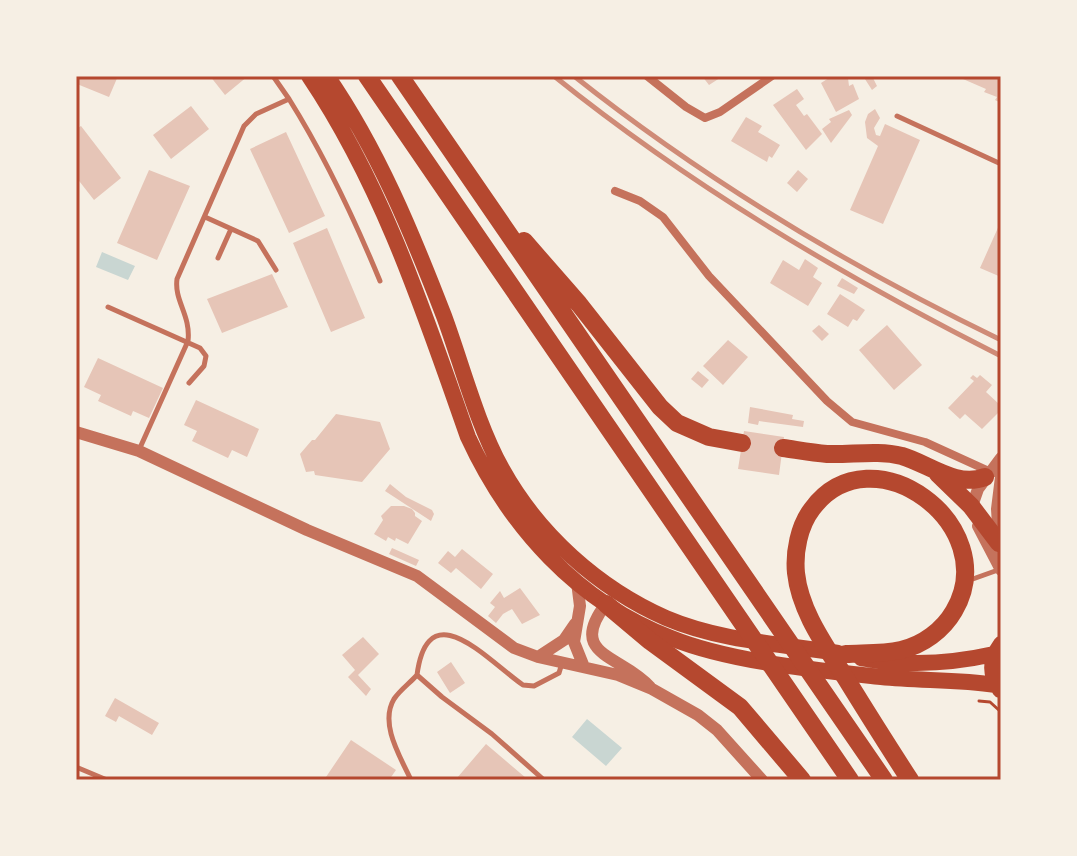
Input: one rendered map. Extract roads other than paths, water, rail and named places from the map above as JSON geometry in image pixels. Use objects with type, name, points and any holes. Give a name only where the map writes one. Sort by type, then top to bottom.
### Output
[{"type":"highway","points":[[367,76],[850,780]]},
{"type":"highway","points":[[400,76],[884,780]]},
{"type":"highway","points":[[482,195],[548,267],[669,415],[692,431],[742,443]]},
{"type":"highway","points":[[783,448],[827,454],[899,456],[968,480],[994,475]]},
{"type":"highway","points":[[933,470],[971,506],[1000,545]]},
{"type":"highway","points":[[846,654],[881,653],[919,644],[950,618],[961,599],[965,581],[962,550],[951,526],[933,504],[902,484],[881,479],[842,484],[812,509],[800,532],[796,574],[811,623],[910,780]]},
{"type":"highway","points":[[606,604],[650,641],[740,707],[802,780]]},
{"type":"main road","points":[[309,76],[357,154],[379,200],[468,437],[485,472],[530,539],[577,582],[606,604],[671,638],[722,653],[861,675],[999,688]]},
{"type":"main road","points":[[327,76],[369,144],[396,198],[501,467],[519,497],[548,534],[608,584],[666,618],[717,634],[885,662],[934,663],[998,649],[992,675],[999,688]]},
{"type":"street","points":[[647,76],[705,118],[720,112],[772,76]]},
{"type":"street","points":[[615,191],[640,201],[663,217],[709,276],[827,401],[852,422],[925,442],[994,475]]},
{"type":"street","points":[[76,432],[139,451],[307,530],[417,576],[514,648],[538,657],[618,675],[652,689],[698,715],[717,730],[762,780]]},
{"type":"street","points":[[1001,458],[994,475],[971,506],[975,521],[1001,570]]},
{"type":"street","points":[[994,475],[1000,545]]},
{"type":"street","points":[[577,582],[580,606],[574,642],[576,654],[584,667]]},
{"type":"street","points":[[606,604],[592,628],[591,639],[595,648],[639,674],[652,689]]},
{"type":"street","points":[[538,657],[564,640],[577,621]]},
{"type":"lane","points":[[273,76],[317,144],[349,206],[380,281]]},
{"type":"lane","points":[[139,451],[188,341],[190,325],[176,288],[177,279],[244,126],[256,114],[289,99]]},
{"type":"lane","points":[[897,116],[1001,164]]},
{"type":"lane","points":[[205,217],[258,241],[276,270]]},
{"type":"lane","points":[[218,258],[231,229]]},
{"type":"lane","points":[[108,307],[200,348],[206,356],[204,366],[189,383]]},
{"type":"lane","points":[[965,581],[1001,570]]},
{"type":"lane","points":[[411,780],[394,744],[389,723],[393,700],[417,675],[420,656],[427,643],[436,636],[457,636],[523,685],[534,686],[559,673],[562,662]]},
{"type":"lane","points":[[417,675],[544,780]]},
{"type":"lane","points":[[76,767],[107,780]]},
{"type":"railway","points":[[554,76],[606,117],[770,228],[884,294],[1001,356]]},
{"type":"railway","points":[[574,76],[675,151],[780,220],[889,283],[1001,340]]}]
